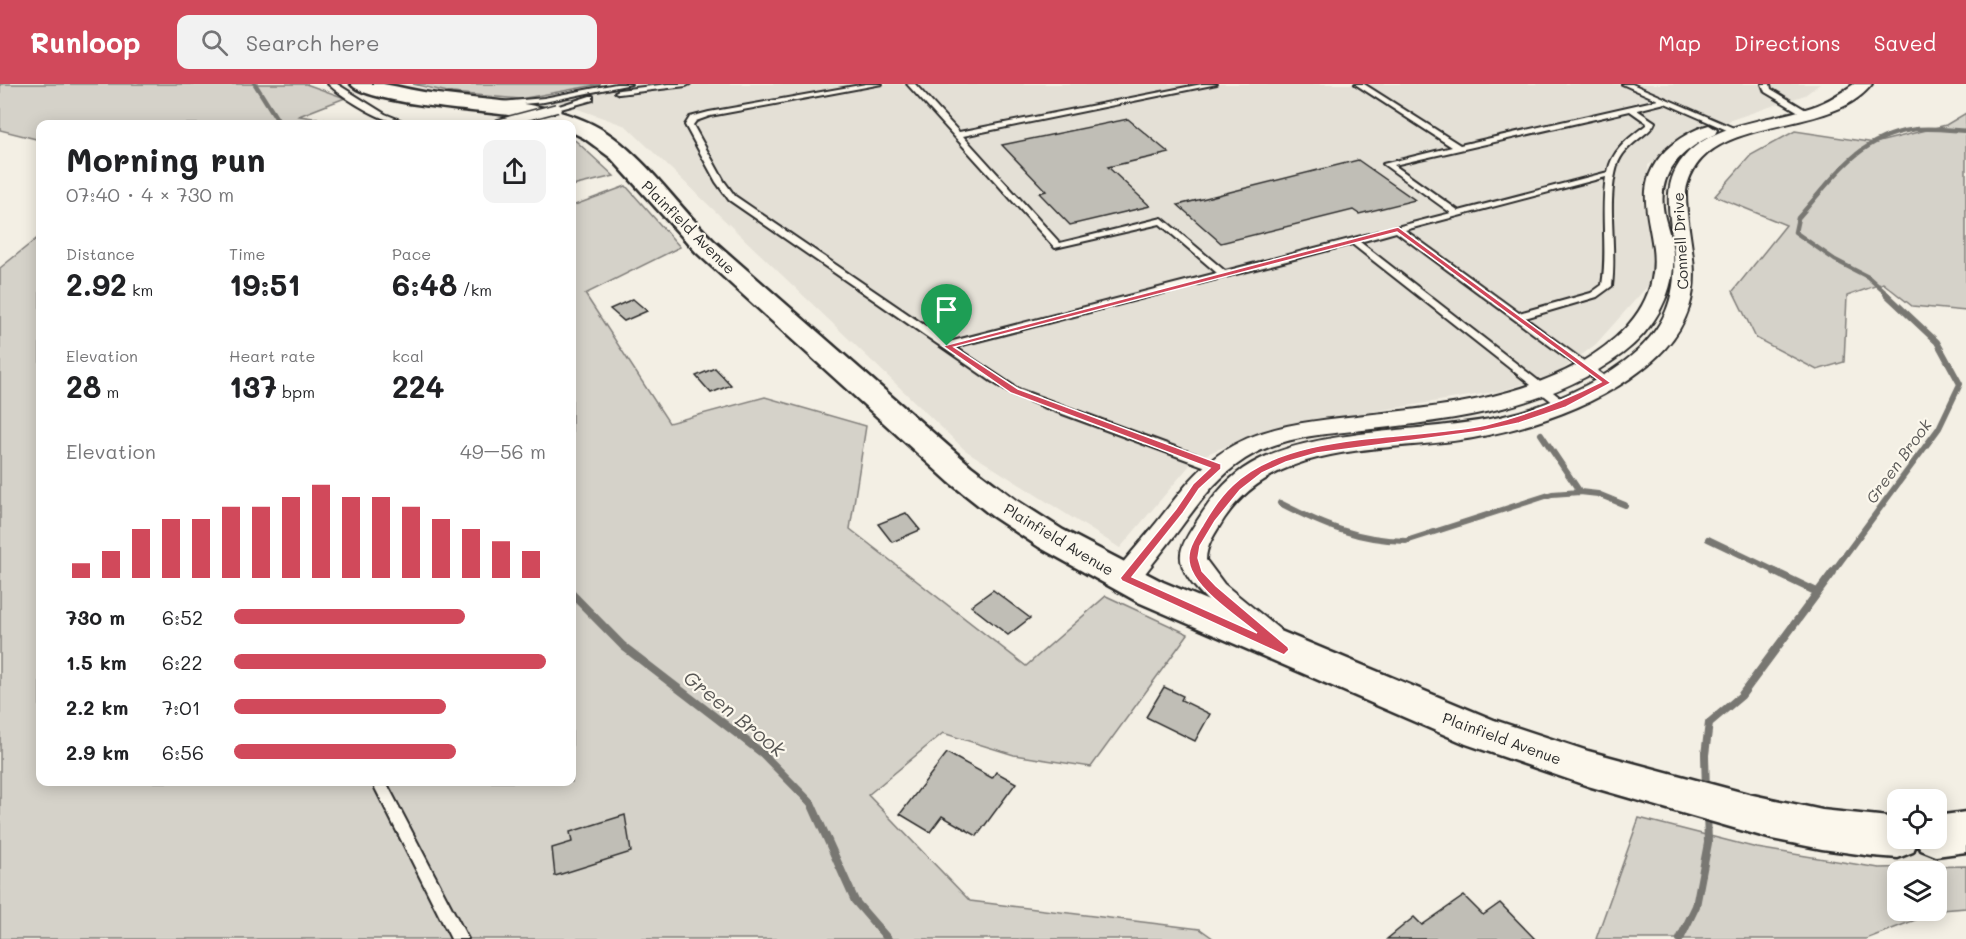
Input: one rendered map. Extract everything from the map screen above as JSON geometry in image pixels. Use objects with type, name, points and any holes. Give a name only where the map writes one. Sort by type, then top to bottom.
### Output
[{"type":"main road","name":"Plainfield Avenue","points":[[361,84],[404,96],[558,120]]},
{"type":"main road","name":"Plainfield Avenue","points":[[576,126],[586,130],[612,147],[692,234],[961,475],[1024,520],[1081,556],[1284,650],[1478,731],[1558,759],[1738,811],[1819,829],[1887,837]]},
{"type":"main road","points":[[1947,835],[1966,832]]},
{"type":"street","name":"Connell Drive","points":[[1800,109],[1838,84]]},
{"type":"street","name":"Connell Drive","points":[[1284,650],[1212,588],[1198,573],[1193,558],[1195,546],[1212,518],[1236,487],[1259,471],[1283,460],[1317,450],[1482,428],[1519,420],[1553,397],[1586,368],[1616,349],[1640,326],[1662,279],[1663,253],[1653,194],[1663,163],[1675,148],[1693,137],[1800,109],[1836,103],[1856,85]]},
{"type":"street","name":"Connell Drive","points":[[1125,578],[1180,511],[1196,486],[1238,452],[1270,438],[1299,431],[1553,397],[1607,383],[1644,357],[1665,338],[1676,317],[1684,293],[1684,247],[1676,192],[1683,170],[1703,149],[1730,129]]},
{"type":"lane","points":[[332,84],[382,116],[394,120]]},
{"type":"lane","points":[[473,106],[544,100],[627,84]]},
{"type":"lane","points":[[511,120],[622,92],[686,84]]},
{"type":"lane","points":[[911,84],[1058,246],[1162,221],[1223,274]]},
{"type":"lane","points":[[958,135],[1213,84]]},
{"type":"lane","points":[[1359,84],[1459,148]]},
{"type":"lane","points":[[1626,84],[1730,129]]},
{"type":"lane","points":[[1766,84],[1768,90],[1800,109]]},
{"type":"lane","points":[[870,85],[709,114],[693,119],[689,125],[720,182],[732,198],[1014,391],[1217,467]]},
{"type":"lane","points":[[1458,214],[1388,164],[1665,101]]},
{"type":"lane","points":[[1517,317],[1594,295],[1607,286],[1611,247],[1610,174],[1619,153],[1635,136],[1650,126],[1651,122],[1631,109]]},
{"type":"lane","points":[[947,346],[1610,174]]},
{"type":"lane","points":[[1398,229],[1607,383]]},
{"type":"lane","points":[[1354,240],[1553,397]]},
{"type":"lane","points":[[381,786],[460,939]]},
{"type":"shaded area","points":[[0,84],[306,84],[345,98],[299,116],[328,120],[36,120],[36,139],[0,130]]},
{"type":"shaded area","points":[[413,84],[601,84],[520,99],[452,93]]},
{"type":"shaded area","points":[[548,84],[1820,84],[1805,95],[1731,120],[1648,165],[1653,280],[1596,344],[1558,373],[1501,391],[1270,428],[1195,459],[1120,548],[965,450],[626,126],[521,89]]},
{"type":"shaded area","points":[[1966,113],[1966,311],[1912,306],[1883,283],[1847,296],[1844,362],[1817,370],[1756,338],[1733,291],[1786,225],[1715,196],[1751,155],[1795,131],[1875,143],[1946,125]]},
{"type":"shaded area","points":[[576,141],[614,176],[576,185]]},
{"type":"shaded area","points":[[626,186],[680,247],[585,294],[669,423],[765,397],[866,426],[850,529],[1026,666],[1106,596],[1188,634],[1091,767],[1014,755],[943,733],[868,795],[970,901],[1200,929],[1214,939],[0,939],[0,268],[36,239],[36,786],[576,786],[576,205]]},
{"type":"shaded area","points":[[1639,818],[1757,848],[1887,868],[1887,921],[1913,921],[1866,939],[1596,939]]},
{"type":"shaded area","points":[[1947,866],[1966,866],[1966,908],[1947,910]]},
{"type":"building","points":[[1128,119],[1169,153],[1108,167],[1150,206],[1070,225],[1039,193],[1046,191],[1002,145]]},
{"type":"building","points":[[1358,160],[1415,200],[1359,214],[1353,210],[1221,243],[1178,205]]},
{"type":"building","points":[[633,299],[647,311],[624,321],[610,309]]},
{"type":"building","points":[[715,368],[731,385],[711,393],[696,376]]},
{"type":"building","points":[[906,513],[920,530],[892,542],[878,524]]},
{"type":"building","points":[[993,590],[1030,618],[1008,635],[971,606]]},
{"type":"building","points":[[1164,687],[1183,696],[1181,700],[1210,714],[1195,741],[1146,717]]},
{"type":"building","points":[[947,753],[992,778],[996,772],[1016,783],[977,836],[942,816],[930,832],[900,814]]},
{"type":"building","points":[[625,815],[631,852],[555,876],[552,848],[572,842],[570,832]]},
{"type":"building","points":[[1464,896],[1483,915],[1500,903],[1535,939],[1387,939],[1414,917],[1422,925]]},
{"type":"waterway","name":"Green Brook","points":[[255,84],[278,120]]},
{"type":"waterway","name":"Green Brook","points":[[1888,295],[1868,277],[1835,260],[1795,232],[1798,218],[1847,163],[1860,151],[1875,142],[1918,129],[1966,131]]},
{"type":"waterway","name":"Green Brook","points":[[1832,573],[1939,428],[1960,384],[1937,342],[1886,294]]},
{"type":"waterway","points":[[1541,434],[1580,492]]},
{"type":"waterway","points":[[1280,503],[1310,518],[1356,535],[1406,541],[1552,494],[1580,492]]},
{"type":"waterway","points":[[1580,492],[1598,494],[1625,505]]},
{"type":"waterway","points":[[1708,539],[1779,573]]},
{"type":"waterway","points":[[1775,572],[1817,592]]},
{"type":"waterway","name":"Green Brook","points":[[1706,791],[1705,755],[1709,723],[1741,696],[1833,572]]},
{"type":"waterway","name":"Green Brook","points":[[576,598],[623,646],[762,753],[811,803],[855,901],[888,939]]},
{"type":"waterway","name":"Green Brook","points":[[1680,939],[1696,906],[1708,843],[1707,811]]},
{"type":"route","points":[[1398,229],[1607,383],[1563,405],[1519,420],[1446,434],[1317,450],[1283,460],[1259,471],[1236,487],[1212,518],[1195,546],[1193,558],[1198,573],[1212,588],[1284,650],[1125,578],[1180,511],[1196,486],[1217,467],[1014,391],[947,346],[1398,229]]}]
